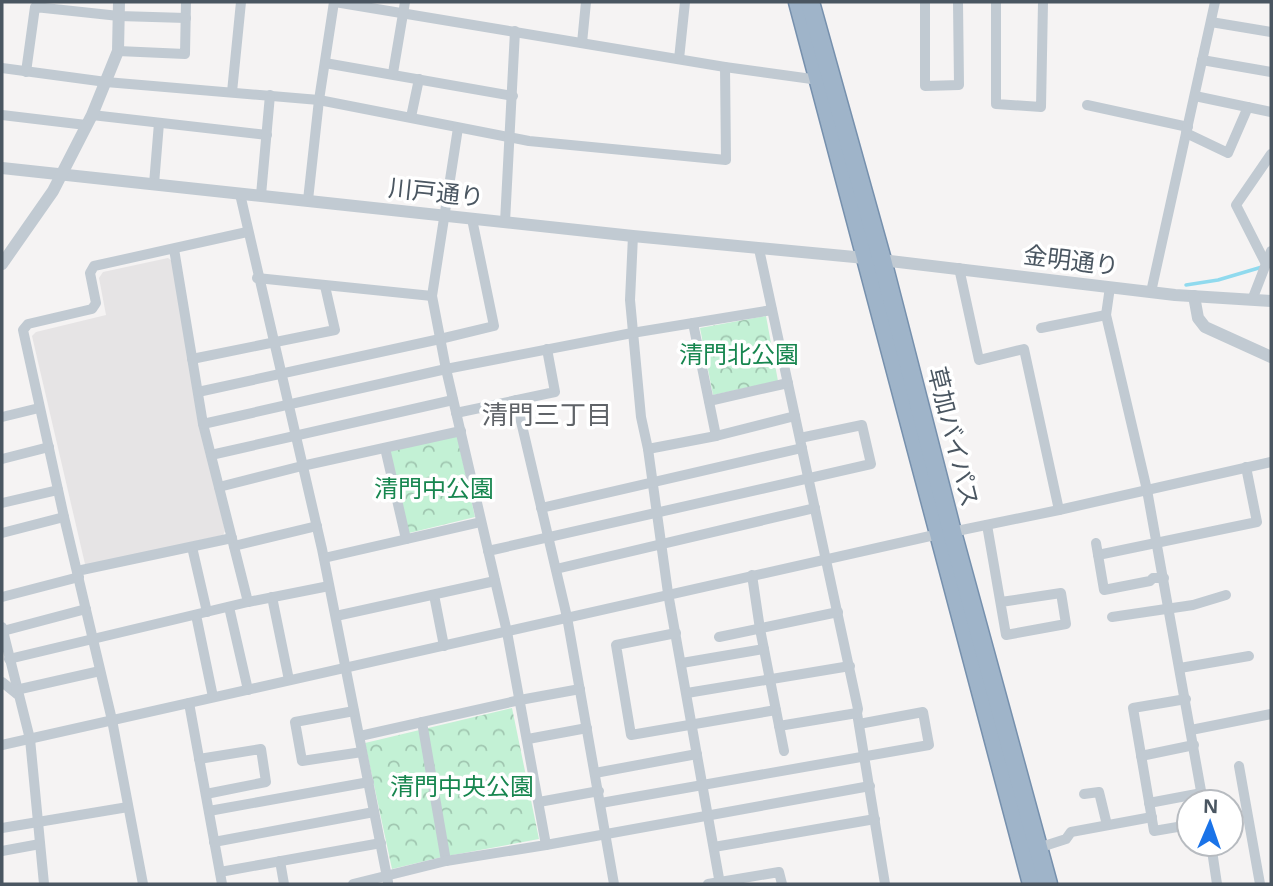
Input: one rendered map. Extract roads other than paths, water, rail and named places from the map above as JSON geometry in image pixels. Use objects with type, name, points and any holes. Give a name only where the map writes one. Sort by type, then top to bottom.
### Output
[{"type":"highway","name":"草加バイパス","points":[[798,2],[873,259]]},
{"type":"highway","name":"草加バイパス","points":[[810,2],[873,259],[946,533],[1032,884]]},
{"type":"highway","name":"草加バイパス","points":[[946,533],[1048,884]]},
{"type":"street","points":[[2,264],[63,174],[106,82],[118,51],[119,2]]},
{"type":"street","points":[[118,51],[185,54],[186,2]]},
{"type":"street","points":[[232,92],[240,2]]},
{"type":"street","points":[[308,200],[319,100],[335,2],[404,7],[582,43],[819,80]]},
{"type":"street","points":[[582,43],[586,2]]},
{"type":"street","points":[[680,59],[685,2]]},
{"type":"street","points":[[925,2],[925,86],[959,85],[958,2]]},
{"type":"street","points":[[996,2],[996,104],[1041,107],[1044,2]]},
{"type":"street","points":[[1151,292],[1211,22],[1211,3]]},
{"type":"street","points":[[26,72],[35,7],[119,16],[186,18]]},
{"type":"street","points":[[393,73],[404,7]]},
{"type":"street","points":[[1211,22],[1271,32]]},
{"type":"street","points":[[505,222],[515,31]]},
{"type":"street","points":[[1202,60],[1271,72]]},
{"type":"street","points":[[325,63],[513,96]]},
{"type":"street","points":[[2,68],[106,82],[319,100],[509,138],[726,160],[725,67]]},
{"type":"street","points":[[411,117],[419,79]]},
{"type":"street","points":[[261,195],[270,95]]},
{"type":"street","points":[[1195,96],[1271,112]]},
{"type":"street","points":[[1087,105],[1187,130],[1228,153],[1248,107]]},
{"type":"street","points":[[2,115],[159,123],[267,135]]},
{"type":"street","points":[[153,184],[159,123]]},
{"type":"street","points":[[458,128],[432,296],[446,369],[507,632],[546,845]]},
{"type":"street","points":[[1252,300],[1269,258],[1236,205],[1271,154]]},
{"type":"street","name":"川戸通り","points":[[2,168],[873,259]]},
{"type":"street","points":[[240,194],[257,278],[324,558],[388,881]]},
{"type":"street","points":[[198,392],[494,326],[472,219]]},
{"type":"street","points":[[143,884],[112,720],[23,330],[27,324],[92,309],[96,303],[90,273],[94,266],[247,232]]},
{"type":"street","points":[[634,236],[630,300],[641,417],[668,593],[714,847],[716,884],[779,872],[782,884]]},
{"type":"street","points":[[174,249],[203,424],[248,602]]},
{"type":"street","points":[[759,249],[850,666],[885,884]]},
{"type":"street","name":"金明通り","points":[[873,259],[1151,292],[1271,301]]},
{"type":"street","points":[[958,268],[979,359],[1024,349],[1059,510]]},
{"type":"street","points":[[257,278],[432,296]]},
{"type":"street","points":[[192,359],[335,330],[325,286]]},
{"type":"street","points":[[1110,287],[1106,315],[1147,490],[1201,788]]},
{"type":"street","points":[[1194,296],[1198,318],[1205,327],[1271,357]]},
{"type":"street","points":[[203,424],[446,369],[632,333],[772,310]]},
{"type":"street","points":[[1041,328],[1106,315]]},
{"type":"street","points":[[693,323],[716,436]]},
{"type":"street","points":[[456,413],[555,392],[547,349]]},
{"type":"street","points":[[709,401],[788,383]]},
{"type":"street","points":[[211,455],[453,400]]},
{"type":"street","points":[[516,400],[567,617],[614,884]]},
{"type":"street","points":[[2,417],[39,408]]},
{"type":"street","points":[[648,449],[716,436],[795,416]]},
{"type":"street","points":[[488,551],[871,464],[862,425],[541,509]]},
{"type":"street","points":[[219,486],[461,431]]},
{"type":"street","points":[[2,458],[49,447]]},
{"type":"street","points":[[385,448],[407,538]]},
{"type":"street","points":[[2,746],[668,593],[1271,462]]},
{"type":"street","points":[[1164,578],[1153,578],[1150,581],[1104,590],[1097,549],[1157,543],[1256,522],[1247,467]]},
{"type":"street","points":[[2,503],[58,489]]},
{"type":"street","points":[[555,569],[815,508]]},
{"type":"street","points":[[2,533],[64,517]]},
{"type":"street","points":[[324,558],[481,522]]},
{"type":"street","points":[[987,525],[1006,635],[1066,624],[1061,593],[1001,602]]},
{"type":"street","points":[[2,597],[78,574],[192,547],[317,526]]},
{"type":"street","points":[[192,547],[213,697]]},
{"type":"street","points":[[752,575],[784,751]]},
{"type":"street","points":[[336,616],[495,581]]},
{"type":"street","points":[[9,659],[248,602],[329,586]]},
{"type":"street","points":[[434,595],[444,646]]},
{"type":"street","points":[[1112,617],[1193,605],[1226,595]]},
{"type":"street","points":[[272,597],[289,680]]},
{"type":"street","points":[[229,607],[248,690]]},
{"type":"street","points":[[44,884],[30,739],[2,629],[86,610]]},
{"type":"street","points":[[719,637],[838,612]]},
{"type":"street","points":[[676,633],[616,645],[631,735],[776,710]]},
{"type":"street","points":[[682,663],[764,649]]},
{"type":"street","points":[[1180,667],[1249,656]]},
{"type":"street","points":[[687,693],[850,666]]},
{"type":"street","points":[[2,682],[17,692],[100,671]]},
{"type":"street","points":[[360,736],[520,699],[580,689]]},
{"type":"street","points":[[1175,827],[1154,831],[1133,708],[1186,699]]},
{"type":"street","points":[[189,703],[222,884]]},
{"type":"street","points":[[355,711],[295,722],[302,761],[362,752]]},
{"type":"street","points":[[601,803],[929,745],[923,712],[779,726]]},
{"type":"street","points":[[1191,730],[1271,714]]},
{"type":"street","points":[[422,722],[446,860]]},
{"type":"street","points":[[528,739],[587,727]]},
{"type":"street","points":[[1141,755],[1194,745]]},
{"type":"street","points":[[199,759],[261,748],[266,782],[205,794]]},
{"type":"street","points":[[595,773],[698,754]]},
{"type":"street","points":[[1239,766],[1259,884]]},
{"type":"street","points":[[209,811],[369,782]]},
{"type":"street","points":[[353,884],[388,881],[446,860],[546,845],[870,786]]},
{"type":"street","points":[[539,802],[598,791]]},
{"type":"street","points":[[1084,794],[1100,792],[1107,825]]},
{"type":"street","points":[[1149,803],[1175,800]]},
{"type":"street","points":[[2,828],[39,824],[128,807]]},
{"type":"street","points":[[214,842],[374,812]]},
{"type":"street","points":[[1038,848],[1066,839],[1071,832],[1152,817]]},
{"type":"street","points":[[714,847],[875,819]]},
{"type":"street","points":[[220,872],[381,843]]},
{"type":"street","points":[[2,851],[40,844]]},
{"type":"street","points":[[1213,858],[1217,884]]},
{"type":"street","points":[[280,861],[284,884]]},
{"type":"waterway","points":[[1186,285],[1218,280],[1262,267]]},
{"type":"district","name":"清門三丁目","points":[[547,415]]},
{"type":"park label","name":"清門北公園","points":[[739,355]]},
{"type":"park label","name":"清門中公園","points":[[434,489]]},
{"type":"park label","name":"清門中央公園","points":[[462,787]]}]
